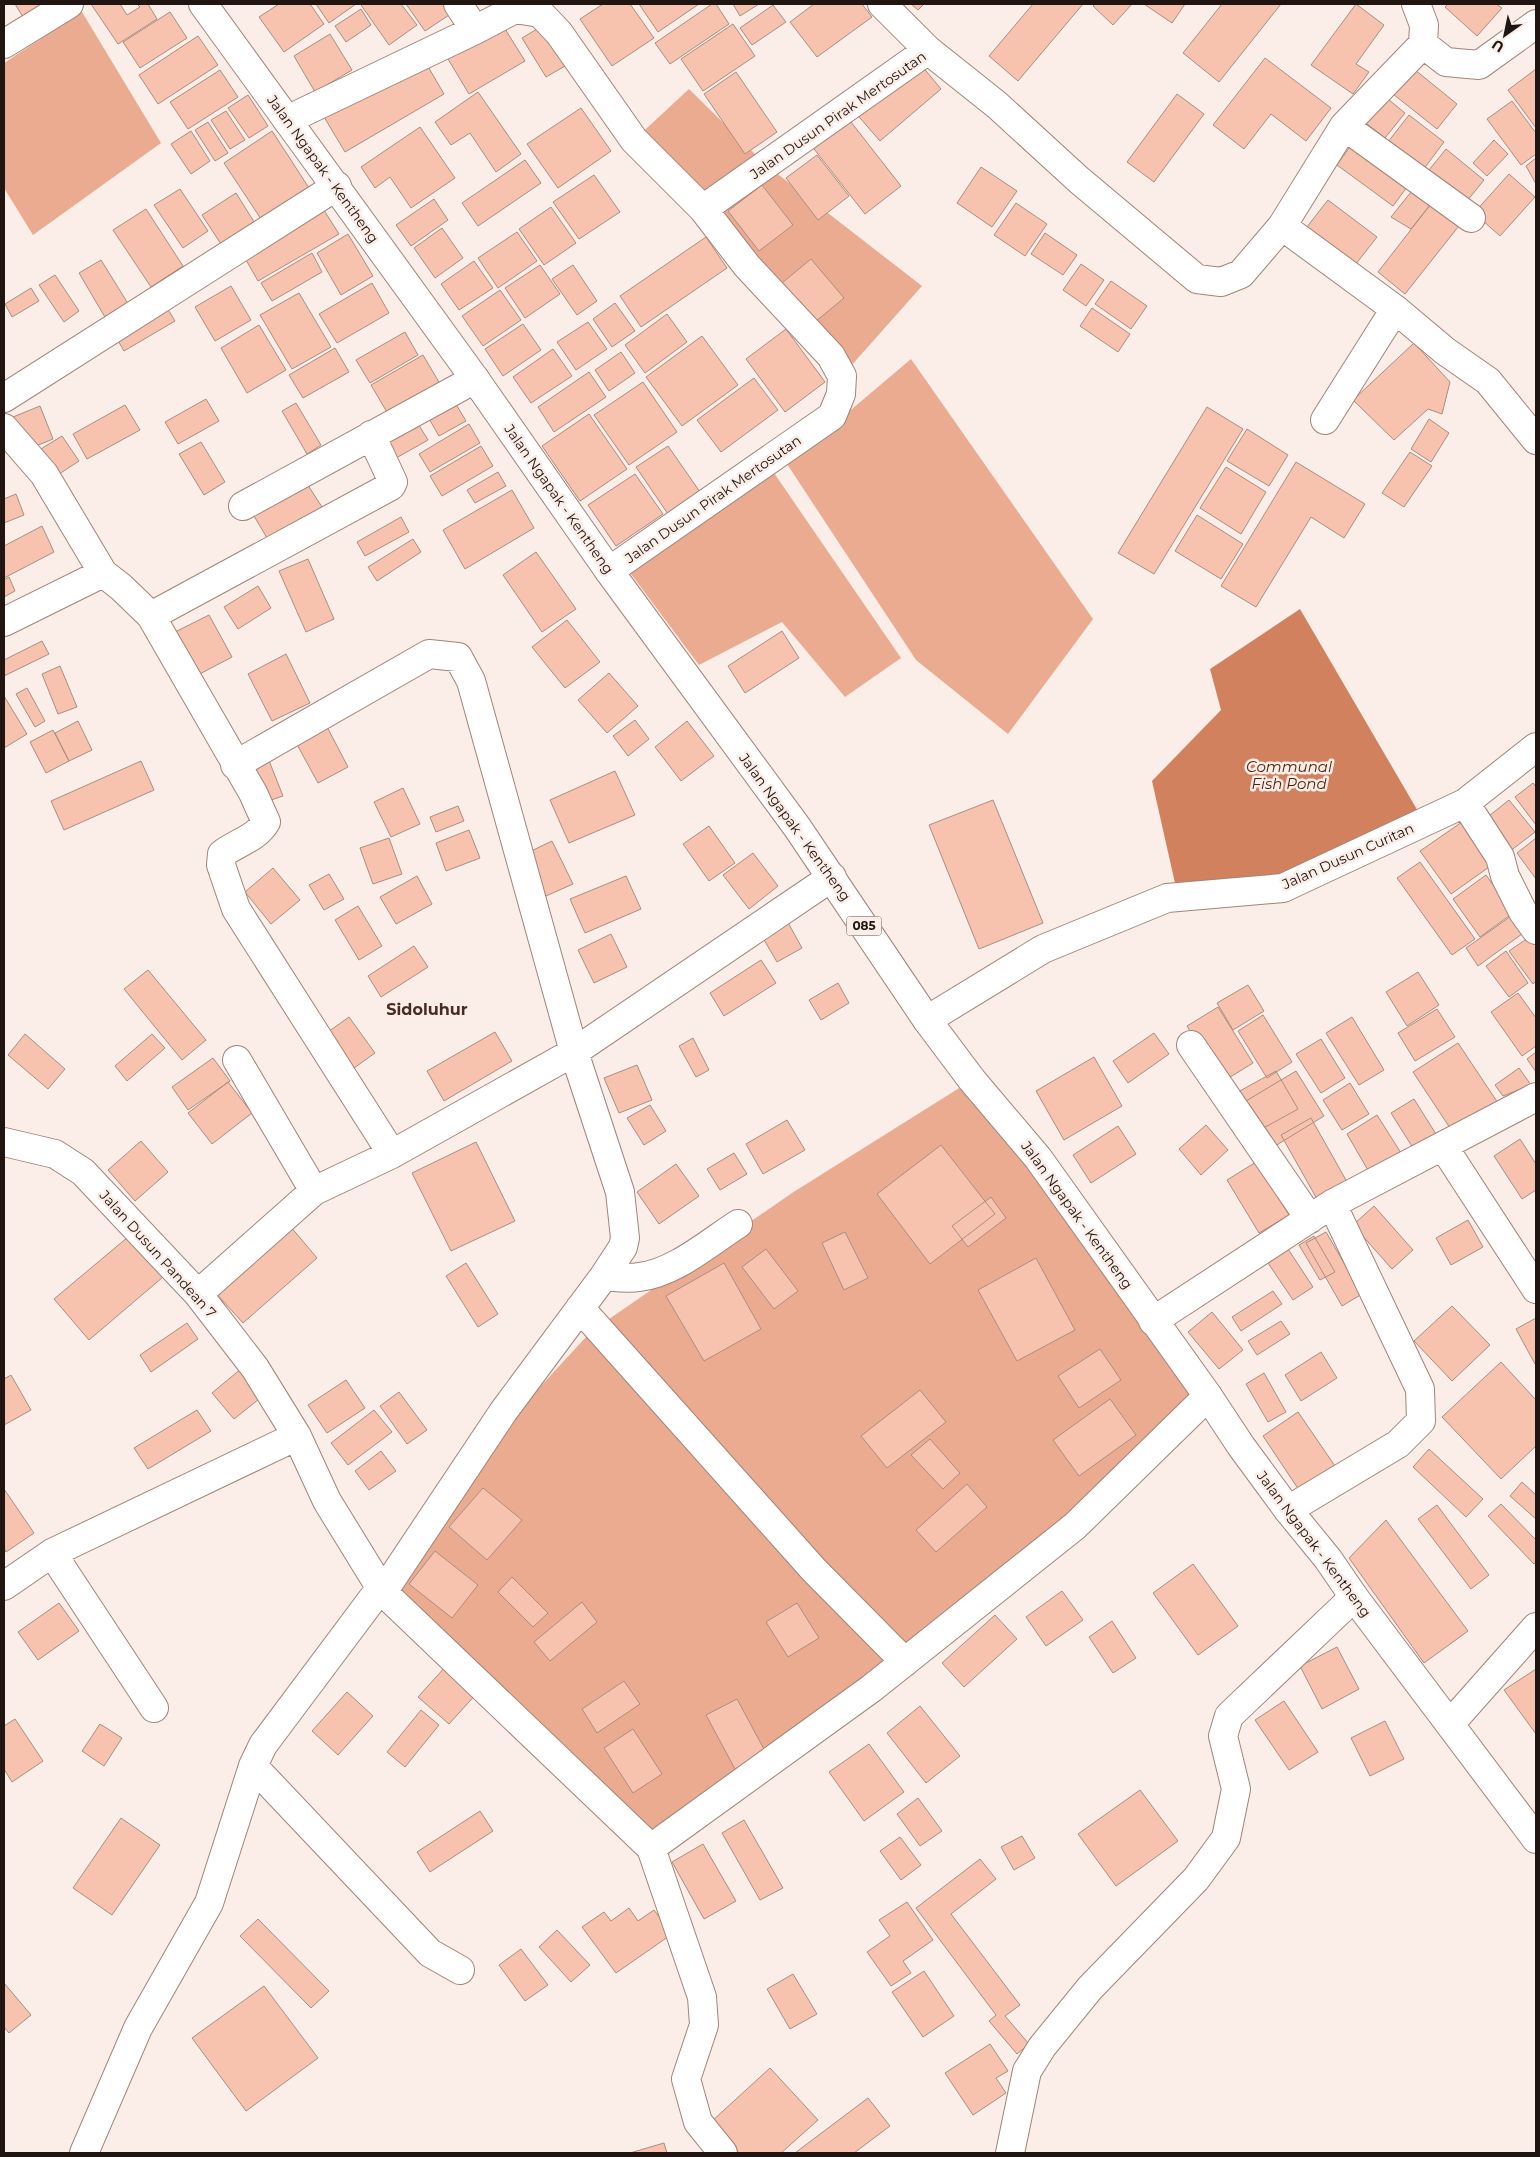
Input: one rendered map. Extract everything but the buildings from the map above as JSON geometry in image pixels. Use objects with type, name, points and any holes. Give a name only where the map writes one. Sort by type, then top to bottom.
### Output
[{"type":"street","points":[[4,44],[69,4]]},
{"type":"street","name":"Jalan Ngapak - Kentheng","points":[[203,4],[337,186],[609,571],[832,877],[927,1020],[972,1080],[1038,1158],[1208,1396],[1241,1446],[1288,1510],[1328,1559],[1354,1597],[1536,1839]]},
{"type":"street","points":[[458,4],[475,30]]},
{"type":"street","points":[[882,4],[928,50]]},
{"type":"street","points":[[1416,4],[1424,25],[1423,44],[1446,62],[1479,65],[1536,24]]},
{"type":"street","points":[[287,120],[515,9],[540,13],[559,32],[634,140],[703,209]]},
{"type":"street","name":"Jalan Dusun Pirak Mertosutan","points":[[609,571],[832,416],[841,394],[842,376],[831,356],[747,266],[703,209],[928,50],[997,105],[1078,180],[1197,278],[1221,282],[1241,274],[1282,226],[1344,126],[1423,44]]},
{"type":"street","points":[[1344,126],[1471,218]]},
{"type":"street","points":[[4,398],[337,186]]},
{"type":"street","points":[[1282,226],[1395,309],[1445,350],[1488,381],[1536,440]]},
{"type":"street","points":[[1325,420],[1395,309]]},
{"type":"street","points":[[243,506],[475,379]]},
{"type":"street","points":[[4,428],[44,474],[103,573],[151,616],[253,793],[266,822],[256,834],[222,854],[221,866],[236,909],[392,1154]]},
{"type":"street","points":[[151,616],[391,486],[390,474],[371,435]]},
{"type":"street","points":[[4,622],[103,573]]},
{"type":"street","points":[[84,2153],[138,2028],[209,1903],[253,1766],[263,1745],[373,1598],[383,1592],[503,1412],[604,1276],[623,1248],[625,1238],[620,1192],[574,1052],[471,681],[458,657],[429,654],[236,765]]},
{"type":"street","name":"Jalan Dusun Curitan","points":[[927,1020],[1043,948],[1167,898],[1283,888],[1465,803],[1536,747]]},
{"type":"street","points":[[1465,803],[1500,857],[1505,876],[1523,912],[1536,930]]},
{"type":"street","points":[[198,1294],[314,1191],[392,1154],[574,1052],[832,877]]},
{"type":"street","points":[[1191,1045],[1321,1212],[1420,1389],[1421,1421],[1398,1444],[1288,1510]]},
{"type":"street","points":[[236,1060],[314,1191]]},
{"type":"street","points":[[1153,1321],[1321,1212],[1536,1097]]},
{"type":"street","name":"Jalan Dusun Pandean 7","points":[[4,1142],[55,1154],[83,1172],[198,1294],[255,1368],[297,1436],[327,1501],[383,1592],[651,1848]]},
{"type":"street","points":[[1443,1146],[1536,1289]]},
{"type":"street","points":[[604,1276],[625,1278],[655,1274],[672,1267],[738,1224]]},
{"type":"street","points":[[580,1308],[814,1570],[905,1662]]},
{"type":"street","points":[[722,2153],[698,2122],[686,2080],[704,2025],[702,1997],[651,1848],[757,1773],[905,1662],[1075,1526],[1208,1396]]},
{"type":"street","points":[[4,1586],[52,1552],[297,1436]]},
{"type":"street","points":[[52,1552],[154,1708]]},
{"type":"street","points":[[1010,2153],[1027,2071],[1042,2047],[1090,1988],[1196,1879],[1226,1838],[1236,1790],[1223,1736],[1229,1716],[1354,1597]]},
{"type":"street","points":[[1450,1724],[1536,1627]]},
{"type":"street","points":[[253,1766],[430,1953],[460,1970]]},
{"type":"shaded area","points":[[82,12],[161,143],[33,235],[4,188],[4,63]]},
{"type":"shaded area","points":[[689,89],[766,165],[922,286],[842,376],[634,140]]},
{"type":"shaded area","points":[[911,359],[1093,619],[1008,734],[916,660],[787,464]]},
{"type":"shaded area","points":[[774,473],[901,658],[845,697],[782,622],[699,665],[628,570]]},
{"type":"shaded area","points":[[972,1080],[1208,1396],[1075,1526],[651,1848],[373,1598],[528,1400],[586,1337],[792,1193]]},
{"type":"water","name":"Communal Fish Pond","points":[[1300,609],[1419,813],[1283,882],[1177,892],[1152,781],[1221,710],[1210,669]]},
{"type":"district","name":"Sidoluhur","points":[[427,1009]]}]
